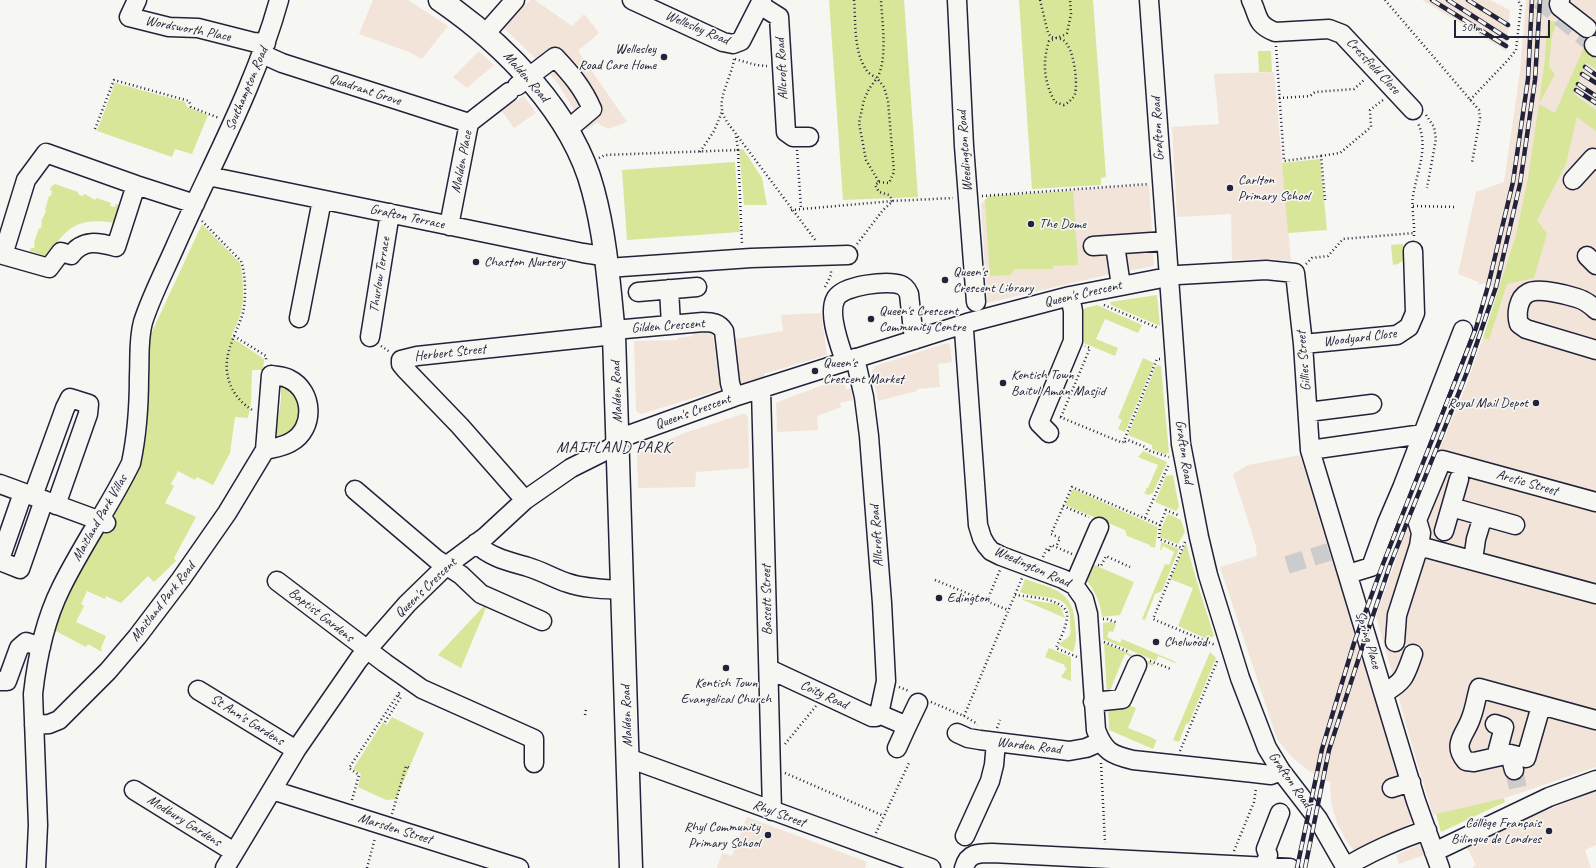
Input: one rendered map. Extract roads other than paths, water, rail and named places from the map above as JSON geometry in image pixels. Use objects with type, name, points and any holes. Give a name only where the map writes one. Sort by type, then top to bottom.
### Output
[{"type":"main road","name":"Malden Road","points":[[440,0],[466,18],[500,48],[517,86],[547,101],[567,130],[584,164],[593,189],[607,261],[614,332],[619,440],[631,868]]},
{"type":"street","name":"Wordsworth Place","points":[[137,0],[129,17],[169,26],[198,28],[253,42],[264,49]]},
{"type":"street","name":"Southampton Road","points":[[208,176],[264,49],[279,0]]},
{"type":"street","points":[[485,34],[514,0]]},
{"type":"street","name":"Wellesley Road","points":[[632,0],[723,42],[734,52],[761,2]]},
{"type":"street","name":"Weedington Road","points":[[957,0],[974,313],[964,330],[978,526],[986,545],[992,550],[1005,558],[1058,577],[1074,585],[1084,599],[1088,614],[1096,730],[1100,742]]},
{"type":"street","name":"Grafton Road","points":[[1149,0],[1161,183],[1173,332],[1178,459],[1227,648],[1257,724],[1267,748],[1281,771],[1318,819],[1346,868]]},
{"type":"street","name":"Cressfield Close","points":[[1251,0],[1258,21],[1275,32],[1336,31],[1349,40],[1412,109]]},
{"type":"street","points":[[1560,0],[1560,7],[1588,28]]},
{"type":"street","name":"Allcroft Road","points":[[761,2],[779,16],[785,128],[788,135],[802,137]]},
{"type":"street","name":"Quadrant Grove","points":[[264,49],[282,63],[469,124]]},
{"type":"street","name":"Malden Place","points":[[450,226],[469,124],[556,57],[575,78],[592,109],[567,130]]},
{"type":"street","points":[[136,185],[116,247],[102,243],[88,242],[75,250],[71,255],[60,252],[50,268],[3,255],[26,180],[46,153],[136,185],[192,209]]},
{"type":"street","points":[[1573,180],[1595,156]]},
{"type":"street","name":"Grafton Terrace","points":[[208,176],[596,255],[607,261],[840,255]]},
{"type":"street","name":"Maitland Park Villas","points":[[36,868],[38,826],[34,694],[36,672],[49,618],[60,588],[103,522],[131,463],[136,443],[140,348],[143,324],[192,209],[208,176]]},
{"type":"street","points":[[299,318],[322,200]]},
{"type":"street","name":"Thurlow Terrace","points":[[370,337],[390,213]]},
{"type":"street","points":[[1093,246],[1166,241]]},
{"type":"street","name":"Woodyard Close","points":[[1303,344],[1397,335],[1409,328],[1415,314],[1413,242]]},
{"type":"street","points":[[1115,245],[1121,286]]},
{"type":"street","name":"Queen's Crescent","points":[[225,868],[296,750],[366,649],[407,604],[446,566],[485,537],[525,500],[571,468],[609,449],[619,440],[734,397],[914,340],[974,313],[1169,277],[1266,270],[1295,273]]},
{"type":"street","name":"Gillies Street","points":[[1295,273],[1303,344],[1310,450]]},
{"type":"street","points":[[850,360],[839,344],[833,314],[833,307],[836,298],[844,290],[857,286],[894,284],[901,285],[906,288],[909,294],[914,340]]},
{"type":"street","points":[[638,292],[697,287]]},
{"type":"street","points":[[669,289],[671,325]]},
{"type":"street","points":[[1596,310],[1578,298],[1548,291],[1529,292],[1521,298],[1517,317],[1519,324],[1526,329],[1596,350]]},
{"type":"street","points":[[1044,428],[1073,341],[1073,311],[1070,296]]},
{"type":"street","name":"Gilden Crescent","points":[[614,332],[711,322],[721,327],[725,339],[730,383],[734,397]]},
{"type":"street","points":[[1348,574],[1371,567],[1463,330]]},
{"type":"street","name":"Herbert Street","points":[[525,500],[460,426],[401,364],[401,360],[417,356],[614,332]]},
{"type":"street","name":"Allcroft Road","points":[[850,360],[860,374],[867,421],[877,534],[886,681],[879,714]]},
{"type":"street","name":"Maitland Park Road","points":[[34,725],[49,724],[59,720],[108,671],[137,637],[205,547],[228,513],[265,450],[271,375],[290,379],[299,386],[306,397],[309,416],[305,428],[295,439],[280,446],[265,450]]},
{"type":"street","name":"Bassett Street","points":[[761,389],[772,811]]},
{"type":"street","points":[[0,560],[39,499],[88,414],[89,404],[70,398],[39,499]]},
{"type":"street","points":[[1308,412],[1372,404]]},
{"type":"street","points":[[1310,450],[1423,434]]},
{"type":"street","name":"Spring Place","points":[[1310,450],[1335,550],[1348,574],[1411,782],[1437,860]]},
{"type":"street","name":"Arctic Street","points":[[1419,546],[1421,533],[1418,520],[1442,460],[1458,471],[1596,502]]},
{"type":"street","points":[[1444,531],[1451,507],[1458,471]]},
{"type":"street","points":[[0,484],[103,522]]},
{"type":"street","points":[[355,490],[446,566],[461,575],[481,594],[542,621]]},
{"type":"street","points":[[1451,507],[1515,525]]},
{"type":"street","points":[[1473,560],[1476,539],[1483,516]]},
{"type":"street","points":[[1074,585],[1099,527]]},
{"type":"street","points":[[476,543],[481,549],[515,564],[529,567],[569,583],[596,588],[623,590]]},
{"type":"street","points":[[1395,642],[1396,615],[1419,546],[1596,594]]},
{"type":"street","name":"Baptist Gardens","points":[[277,581],[366,649],[422,689],[534,739],[534,763]]},
{"type":"street","points":[[0,681],[7,681],[19,648],[26,642],[42,647]]},
{"type":"street","points":[[1384,693],[1396,686],[1404,678],[1413,654]]},
{"type":"street","points":[[1093,702],[1122,699],[1137,665]]},
{"type":"street","name":"Coity Road","points":[[769,669],[872,717],[876,717],[879,714],[907,726]]},
{"type":"street","points":[[1541,706],[1526,758],[1474,762],[1466,761],[1460,755],[1460,745],[1464,731],[1471,720],[1479,688],[1596,720]]},
{"type":"street","name":"St Ann's Gardens","points":[[198,690],[296,750]]},
{"type":"street","points":[[898,748],[920,699]]},
{"type":"street","points":[[1507,760],[1500,725],[1532,734]]},
{"type":"street","name":"Warden Road","points":[[957,733],[968,738],[1069,751],[1086,748],[1100,742]]},
{"type":"street","points":[[965,836],[990,781],[994,765],[996,742]]},
{"type":"street","points":[[1100,742],[1108,751],[1118,757],[1133,760],[1254,774],[1271,775],[1281,771]]},
{"type":"street","name":"Rhyl Street","points":[[628,758],[931,868]]},
{"type":"street","points":[[1437,860],[1522,800],[1556,794],[1596,780]]},
{"type":"street","points":[[1392,788],[1411,782]]},
{"type":"street","name":"Modbury Gardens","points":[[134,790],[234,852]]},
{"type":"street","name":"Marsden Street","points":[[272,790],[519,868]]},
{"type":"street","points":[[1265,867],[1268,855],[1266,849],[1280,813]]},
{"type":"street","points":[[1346,868],[1355,862],[1427,830]]},
{"type":"street","points":[[964,868],[965,863],[970,857],[976,854],[992,853],[1290,868]]},
{"type":"tunnel","points":[[1539,0],[1594,45]]},
{"type":"tunnel","points":[[1287,565],[1329,552]]},
{"type":"tunnel","points":[[1514,770],[1519,793]]},
{"type":"railway","points":[[1432,0],[1506,46]]},
{"type":"railway","points":[[1448,0],[1507,38]]},
{"type":"railway","points":[[1468,0],[1508,25]]},
{"type":"railway","points":[[1297,868],[1322,749],[1354,643],[1383,564],[1476,328],[1488,286],[1513,182],[1528,79],[1532,0]]},
{"type":"railway","points":[[1305,868],[1329,750],[1364,642],[1390,565],[1467,372],[1496,287],[1520,184],[1535,80],[1540,0]]},
{"type":"railway","points":[[1585,67],[1596,75]]},
{"type":"railway","points":[[1582,74],[1596,83]]},
{"type":"railway","points":[[1578,84],[1596,96]]},
{"type":"railway","points":[[1576,90],[1596,103]]},
{"type":"place","name":"Wellesley Road Care Home","points":[[664,57]]},
{"type":"place","name":"Carlton Primary School","points":[[1230,188]]},
{"type":"place","name":"The Dome","points":[[1031,224]]},
{"type":"place","name":"Chaston Nursery","points":[[476,262]]},
{"type":"place","name":"Queen's Crescent Library","points":[[945,280]]},
{"type":"place","name":"Queen's Crescent Community Centre","points":[[871,319]]},
{"type":"place","name":"Queen's Crescent Market","points":[[815,371]]},
{"type":"place","name":"Kentish Town Baitul Aman Masjid","points":[[1003,383]]},
{"type":"place","name":"Royal Mail Depot","points":[[1536,403]]},
{"type":"place","name":"Edington","points":[[939,598]]},
{"type":"place","name":"Chelwood","points":[[1156,642]]},
{"type":"place","name":"Kentish Town Evangelical Church","points":[[726,668]]},
{"type":"place","name":"Collège Français Bilingue de Londres","points":[[1549,831]]},
{"type":"place","name":"Rhyl Community Primary School","points":[[768,835]]},
{"type":"district","name":"MAITLAND PARK","points":[[614,448]]}]
